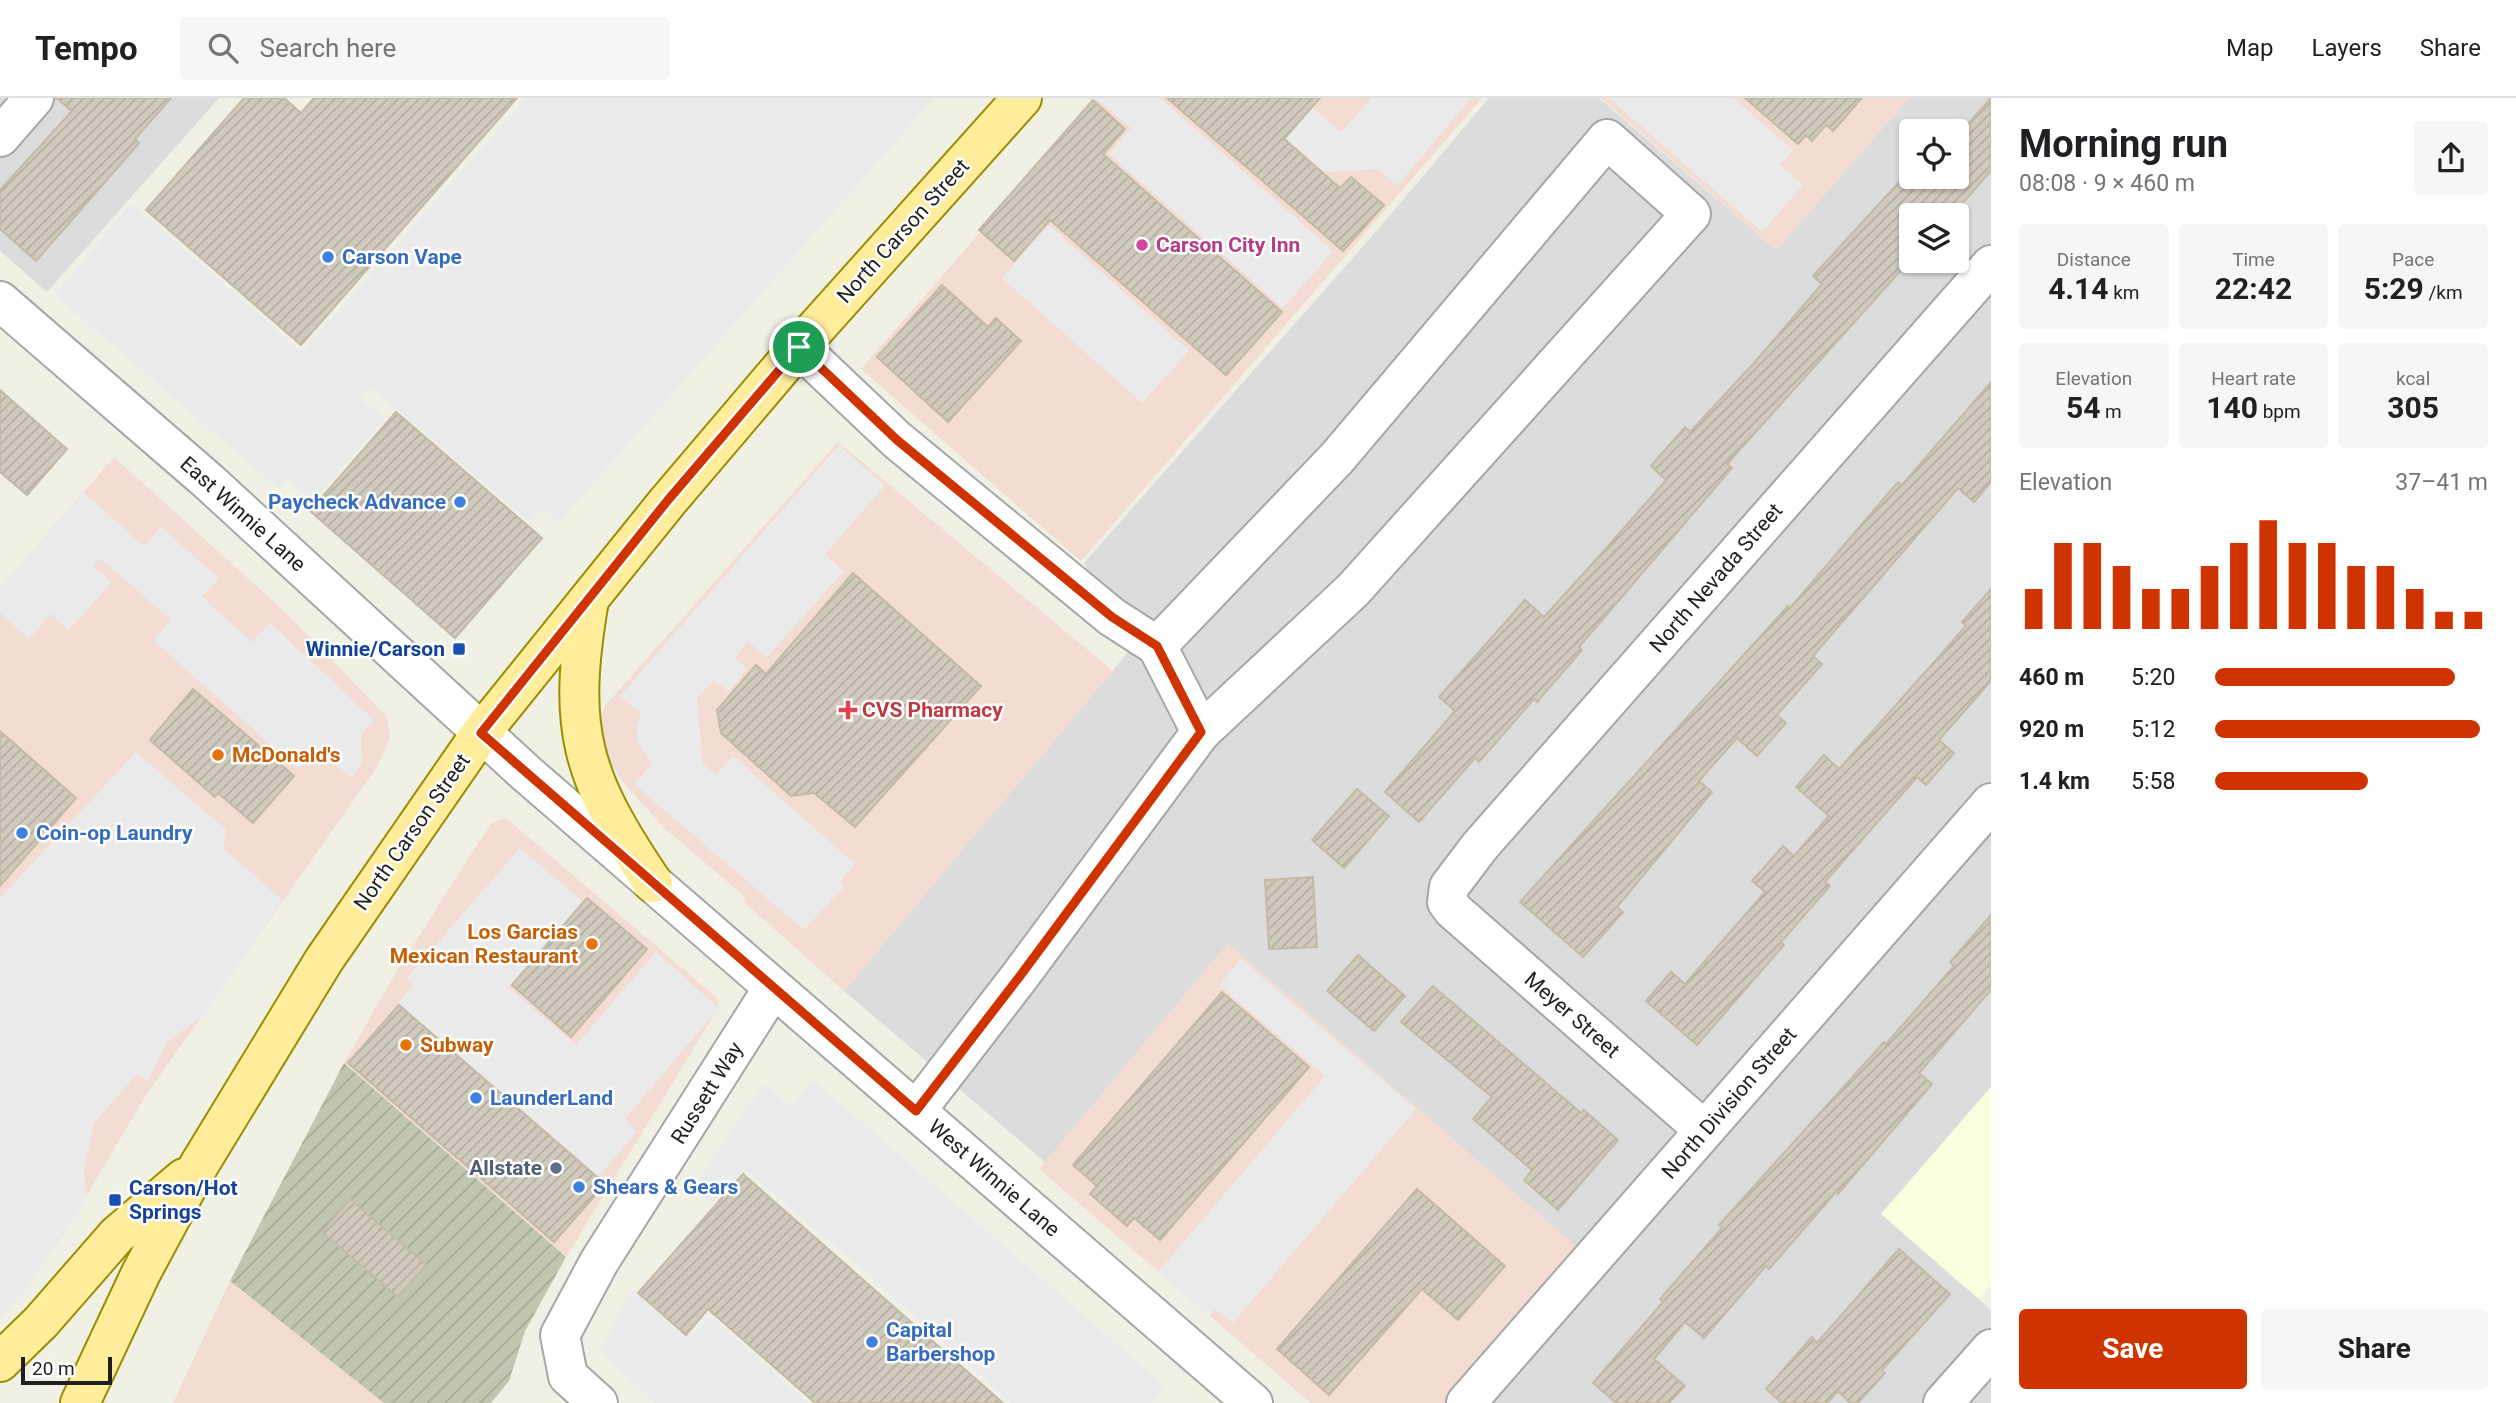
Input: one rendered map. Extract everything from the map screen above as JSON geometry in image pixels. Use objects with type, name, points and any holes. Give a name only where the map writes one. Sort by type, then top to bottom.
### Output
[{"type":"main road","name":"North Carson Street","points":[[80,1403],[141,1273],[199,1165],[324,960],[481,733],[589,597],[799,347],[1022,98]]},
{"type":"main road","points":[[589,597],[579,664],[581,739],[603,805],[653,883]]},
{"type":"main road","points":[[0,1362],[41,1322],[117,1235],[199,1165]]},
{"type":"street","points":[[0,137],[34,98]]},
{"type":"street","points":[[916,1111],[1201,732],[1353,590],[1691,214],[1607,139],[1337,458],[1157,646]]},
{"type":"street","name":"North Nevada Street","points":[[1449,896],[1449,887],[1480,846],[1991,265]]},
{"type":"street","name":"East Winnie Lane","points":[[0,300],[224,496],[481,733]]},
{"type":"street","points":[[799,347],[908,449],[1112,617],[1157,646],[1201,732]]},
{"type":"street","name":"West Winnie Lane","points":[[481,733],[1253,1403]]},
{"type":"street","name":"North Division Street","points":[[1466,1403],[1991,803]]},
{"type":"street","name":"Meyer Street","points":[[1449,896],[1447,902],[1453,910],[1704,1130]]},
{"type":"street","name":"Russett Way","points":[[586,1393],[568,1376],[560,1335],[599,1262],[773,988]]},
{"type":"street","points":[[1943,1403],[1991,1349]]},
{"type":"shaded area","points":[[0,98],[219,98],[47,292],[0,251]]},
{"type":"shaded area","points":[[526,98],[934,98],[559,522],[543,508],[529,522],[370,386],[360,398],[385,419],[312,502],[288,480],[279,489],[55,295],[131,203],[302,352]]},
{"type":"shaded area","points":[[1096,98],[1160,98],[1333,251],[1283,308],[1109,154],[1131,128]]},
{"type":"shaded area","points":[[1097,98],[1482,98],[1081,561],[861,369]]},
{"type":"shaded area","points":[[1240,98],[1301,98],[1341,132],[1372,98],[1471,98],[1397,186],[1378,169],[1325,172]]},
{"type":"shaded area","points":[[1489,98],[1599,98],[1776,250],[1909,98],[1991,98],[1991,1087],[1881,1214],[1991,1310],[1991,1403],[1466,1403],[1228,944],[1045,1162],[844,991],[1129,651],[1084,563],[1380,227]]},
{"type":"shaded area","points":[[1601,98],[1909,98],[1776,250]]},
{"type":"shaded area","points":[[1609,98],[1733,98],[1793,150],[1780,165],[1803,185],[1762,232]]},
{"type":"shaded area","points":[[1049,225],[1189,351],[1142,403],[1002,278]]},
{"type":"shaded area","points":[[838,442],[1113,671],[844,991],[745,903],[743,895],[663,827],[622,781],[606,755],[600,720],[605,706]]},
{"type":"shaded area","points":[[839,445],[885,486],[825,554],[844,571],[767,657],[748,641],[735,658],[747,669],[728,692],[714,680],[697,698],[703,764],[716,775],[733,756],[855,864],[840,882],[844,887],[804,930],[634,784],[652,764],[638,743],[636,728],[641,713],[620,696]]},
{"type":"shaded area","points":[[114,457],[285,612],[387,717],[390,738],[377,767],[146,1095],[63,1235],[0,1319],[0,589]]},
{"type":"shaded area","points":[[84,493],[144,546],[161,527],[219,578],[202,597],[252,642],[270,623],[374,720],[361,735],[362,763],[351,778],[318,748],[298,769],[154,641],[170,619],[100,558],[93,566],[112,582],[69,630],[51,614],[29,639],[0,613],[0,589]]},
{"type":"shaded area","points":[[136,752],[226,830],[223,848],[282,900],[204,1015],[167,1042],[148,1081],[137,1074],[94,1123],[84,1172],[86,1200],[24,1291],[0,1319],[0,898]]},
{"type":"shaded area","points":[[506,818],[716,997],[719,1007],[566,1257],[344,1063],[397,971],[478,843],[493,822]]},
{"type":"shaded area","points":[[520,848],[582,901],[508,987],[576,1045],[656,952],[719,1008],[625,1119],[637,1132],[599,1176],[398,1003],[414,984],[407,978]]},
{"type":"shaded area","points":[[1228,943],[1592,1260],[1466,1403],[1311,1403],[1039,1169]]},
{"type":"shaded area","points":[[1241,959],[1416,1109],[1233,1323],[1215,1309],[1209,1316],[1158,1272],[1325,1076],[1219,985]]},
{"type":"shaded area","points":[[344,1063],[566,1257],[525,1331],[509,1381],[491,1403],[384,1403],[230,1281]]},
{"type":"shaded area","points":[[813,1080],[1166,1387],[1152,1403],[1011,1403],[860,1267],[744,1169],[713,1204],[693,1188],[764,1084],[790,1107]]},
{"type":"shaded area","points":[[1991,1087],[1991,1285],[1979,1299],[1881,1214]]},
{"type":"shaded area","points":[[230,1281],[384,1403],[173,1403]]},
{"type":"shaded area","points":[[632,1290],[688,1340],[710,1316],[808,1403],[655,1403],[601,1351]]},
{"type":"building","points":[[56,98],[171,98],[135,139],[139,143],[36,261],[0,229],[0,190],[72,111]]},
{"type":"building","points":[[244,98],[284,98],[301,113],[314,98],[517,98],[301,345],[146,210]]},
{"type":"building","points":[[1167,98],[1320,98],[1284,139],[1340,188],[1351,177],[1384,205],[1343,251]]},
{"type":"building","points":[[1745,98],[1862,98],[1833,131],[1826,125],[1812,141],[1806,135],[1798,144]]},
{"type":"building","points":[[1991,98],[1991,171],[1963,203],[1899,203],[1899,272],[1727,464],[1732,468],[1579,647],[1582,650],[1537,702],[1534,699],[1479,762],[1475,758],[1419,822],[1385,792],[1455,711],[1439,697],[1525,600],[1544,617],[1602,553],[1666,480],[1651,466],[1685,427],[1690,432],[1753,364],[1822,284],[1813,276],[1899,182],[1899,189],[1969,189],[1969,123]]},
{"type":"building","name":"Carson City Inn","points":[[1093,100],[1125,129],[1103,154],[1282,312],[1226,375],[1050,220],[1014,261],[979,230]]},
{"type":"building","points":[[942,285],[988,327],[996,318],[1021,341],[948,422],[877,357]]},
{"type":"building","points":[[1991,382],[1991,482],[1974,502],[1958,488],[1813,656],[1822,664],[1777,715],[1786,723],[1757,756],[1737,738],[1699,781],[1712,792],[1617,907],[1623,912],[1583,957],[1520,902],[1788,606],[1790,608],[1898,482],[1902,485]]},
{"type":"building","points":[[0,390],[67,449],[27,495],[0,472]]},
{"type":"building","points":[[396,412],[542,538],[455,638],[310,511]]},
{"type":"building","name":"CVS Pharmacy","points":[[853,573],[981,686],[855,827],[814,793],[791,796],[721,733],[717,710],[756,665],[766,674]]},
{"type":"building","points":[[1991,589],[1991,681],[1939,740],[1954,753],[1926,785],[1917,777],[1825,882],[1830,886],[1781,942],[1784,945],[1697,1045],[1646,1001],[1671,972],[1685,984],[1765,892],[1752,881],[1783,846],[1794,856],[1829,816],[1796,787],[1824,755],[1839,769],[1966,626],[1962,622]]},
{"type":"building","name":"McDonald's","points":[[193,689],[294,776],[253,823],[218,793],[215,797],[150,740]]},
{"type":"building","points":[[0,731],[76,798],[0,886]]},
{"type":"building","points":[[1357,789],[1389,816],[1344,868],[1312,840]]},
{"type":"building","points":[[1313,877],[1317,947],[1269,949],[1265,880]]},
{"type":"building","points":[[587,898],[647,949],[571,1037],[512,985]]},
{"type":"building","points":[[1991,915],[1991,990],[1919,1073],[1932,1084],[1838,1194],[1836,1192],[1769,1269],[1766,1266],[1704,1338],[1685,1322],[1654,1359],[1685,1386],[1669,1403],[1616,1403],[1593,1383],[1663,1302],[1660,1299],[1722,1228],[1719,1225],[1884,1042],[1886,1044],[1954,966],[1950,962]]},
{"type":"building","points":[[1358,955],[1405,996],[1374,1031],[1327,991]]},
{"type":"building","points":[[1433,986],[1581,1113],[1584,1110],[1618,1140],[1558,1210],[1524,1180],[1532,1170],[1473,1119],[1492,1097],[1401,1022]]},
{"type":"building","points":[[1222,992],[1309,1067],[1160,1240],[1134,1218],[1127,1226],[1090,1194],[1097,1186],[1073,1165]]},
{"type":"building","points":[[399,1005],[605,1184],[554,1242],[348,1063]]},
{"type":"building","points":[[743,1174],[1003,1403],[815,1403],[708,1309],[686,1335],[638,1293]]},
{"type":"building","points":[[1417,1189],[1505,1266],[1458,1320],[1422,1289],[1329,1395],[1277,1349]]},
{"type":"building","points":[[350,1199],[426,1265],[398,1297],[322,1232]]},
{"type":"building","points":[[1899,1249],[1950,1294],[1882,1370],[1885,1373],[1858,1403],[1850,1403],[1838,1391],[1827,1403],[1782,1403],[1766,1389],[1812,1337],[1817,1343]]},
{"type":"place","name":"Carson City Inn","points":[[1142,245]]},
{"type":"place","name":"Carson Vape","points":[[328,257]]},
{"type":"place","name":"Paycheck Advance","points":[[460,502]]},
{"type":"place","name":"Winnie/Carson","points":[[459,649]]},
{"type":"place","name":"CVS Pharmacy","points":[[848,710]]},
{"type":"place","name":"McDonald's","points":[[218,755]]},
{"type":"place","name":"Coin-op Laundry","points":[[22,833]]},
{"type":"place","name":"Los Garcias Mexican Restaurant","points":[[592,944]]},
{"type":"place","name":"Subway","points":[[406,1045]]},
{"type":"place","name":"LaunderLand","points":[[476,1098]]},
{"type":"place","name":"Allstate","points":[[556,1168]]},
{"type":"place","name":"Shears & Gears","points":[[579,1187]]},
{"type":"place","name":"Carson/Hot Springs","points":[[115,1200]]},
{"type":"place","name":"Capital Barbershop","points":[[872,1342]]},
{"type":"route","points":[[799,347],[897,440],[1112,617],[1157,646],[1201,732],[916,1111],[481,733],[668,500],[799,347]]}]
